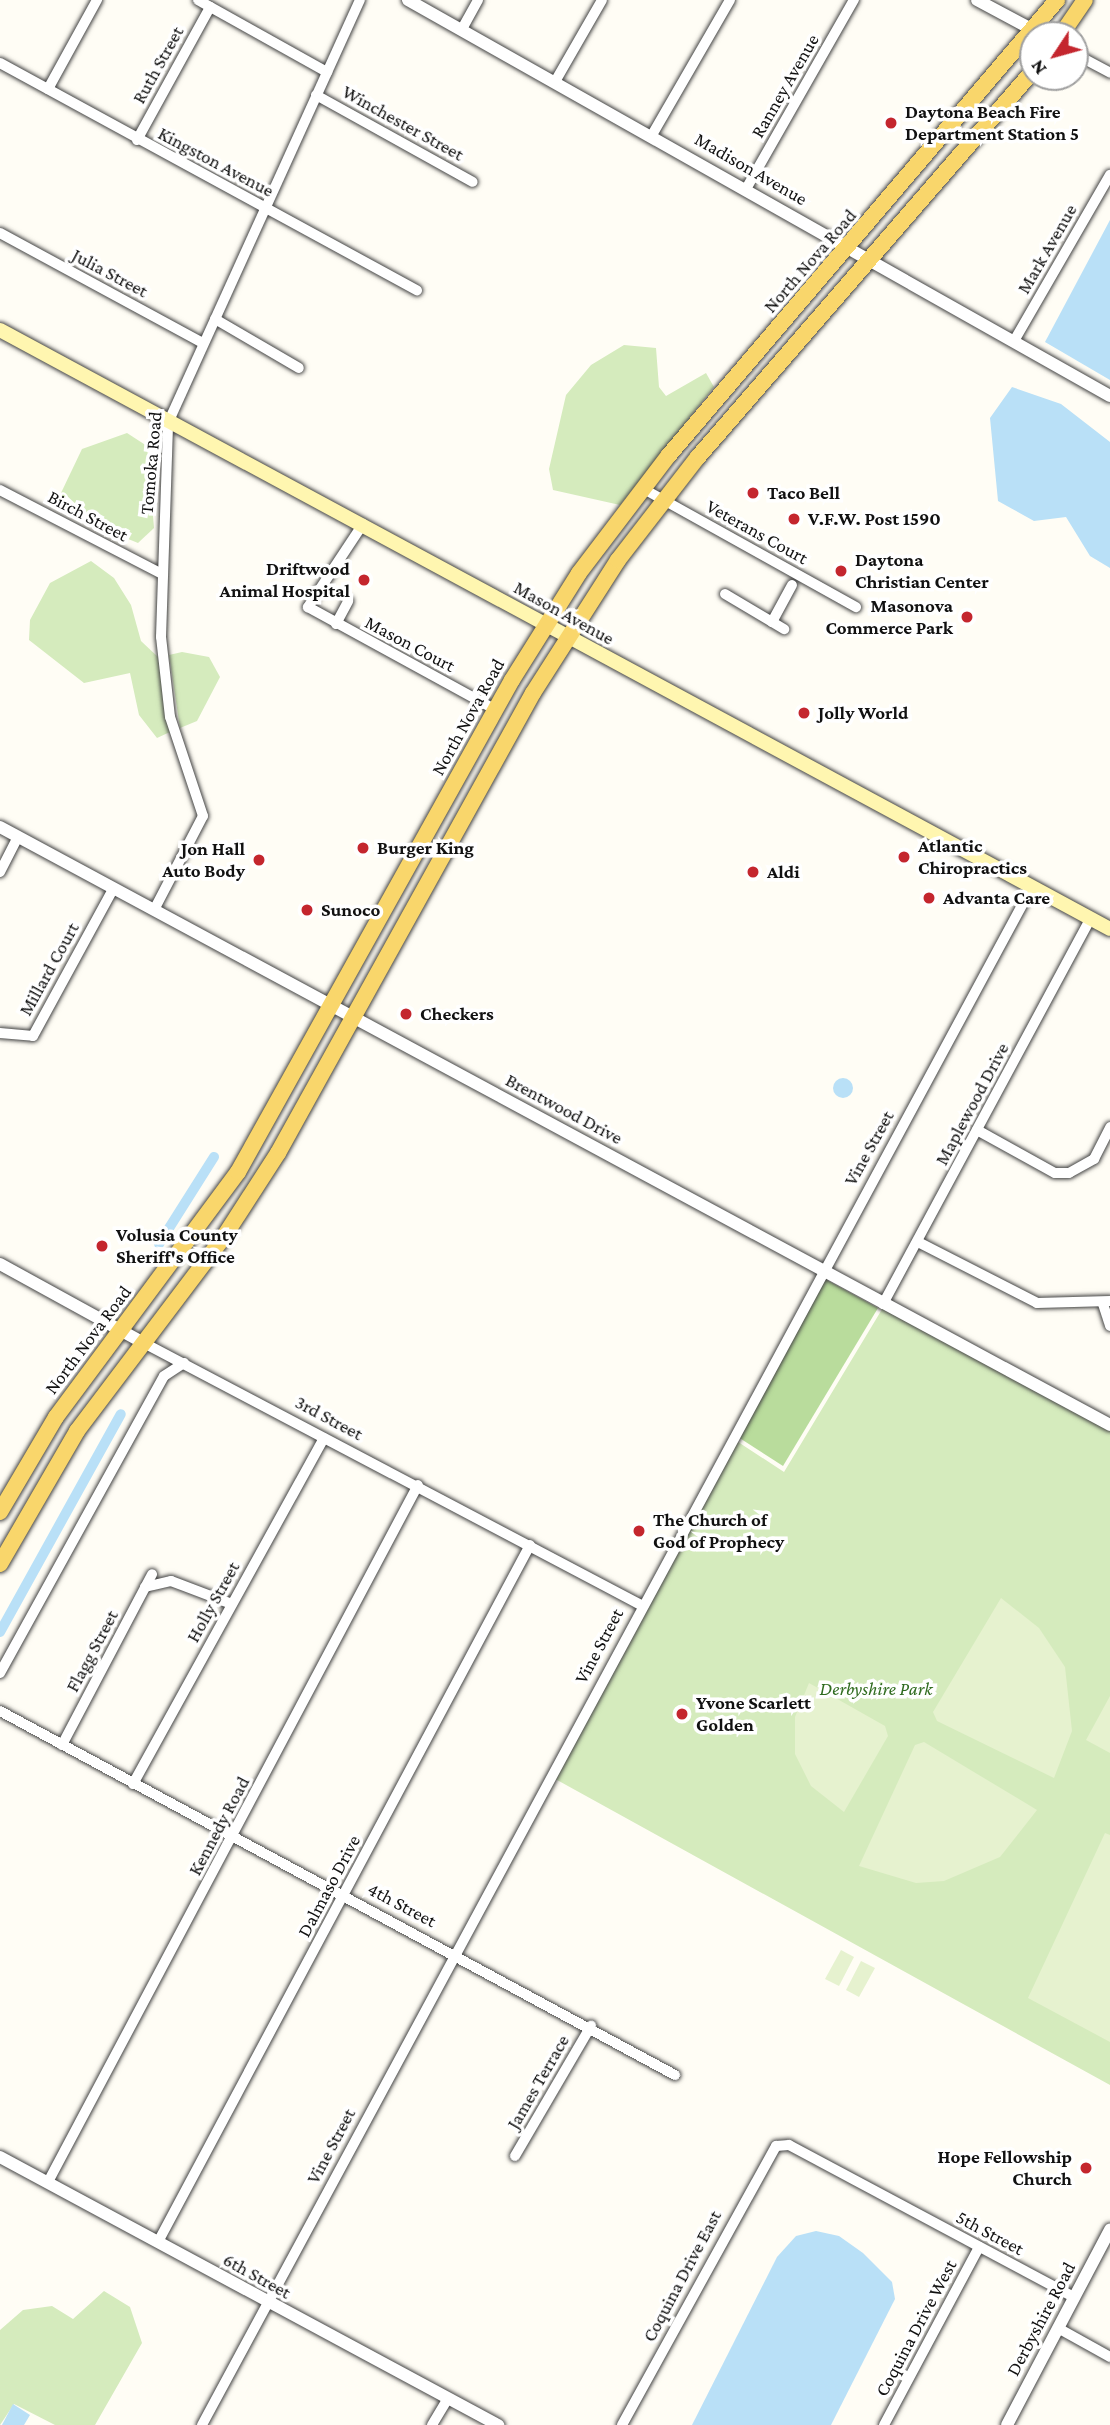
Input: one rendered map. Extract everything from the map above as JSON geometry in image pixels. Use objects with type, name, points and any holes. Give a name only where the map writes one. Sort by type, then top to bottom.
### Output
[{"type":"main road","points":[[1071,21],[1085,0]]},
{"type":"main road","name":"North Nova Road","points":[[1043,21],[1056,1]]},
{"type":"main road","points":[[1054,21],[1056,1]]},
{"type":"main road","name":"North Nova Road","points":[[0,1513],[56,1417],[223,1195],[545,625],[642,488],[1019,51]]},
{"type":"main road","points":[[0,1564],[59,1459],[241,1210],[354,1017],[567,637],[663,500],[1019,88]]},
{"type":"main road","name":"Mason Avenue","points":[[0,330],[1110,929]]},
{"type":"main road","points":[[420,847],[420,897]]},
{"type":"street","points":[[48,89],[97,0]]},
{"type":"street","name":"Winchester Street","points":[[198,0],[327,72]]},
{"type":"street","name":"Tomoka Road","points":[[154,910],[203,816],[170,717],[160,573],[168,423],[268,208],[360,0]]},
{"type":"street","name":"Madison Avenue","points":[[408,0],[555,80],[1110,396]]},
{"type":"street","points":[[461,29],[478,0]]},
{"type":"street","points":[[555,80],[602,0]]},
{"type":"street","points":[[652,135],[730,0]]},
{"type":"street","name":"Ranney Avenue","points":[[746,188],[854,0]]},
{"type":"street","points":[[977,0],[1019,24]]},
{"type":"street","name":"Ruth Street","points":[[137,140],[210,7]]},
{"type":"street","points":[[1089,62],[1110,73]]},
{"type":"street","name":"Kingston Avenue","points":[[0,63],[416,290]]},
{"type":"street","name":"Winchester Street","points":[[316,95],[473,182]]},
{"type":"street","name":"Mark Avenue","points":[[1014,341],[1110,175]]},
{"type":"street","name":"Julia Street","points":[[0,233],[203,343]]},
{"type":"street","points":[[215,319],[299,368]]},
{"type":"street","points":[[745,367],[763,382]]},
{"type":"street","name":"Veterans Court","points":[[642,488],[856,607]]},
{"type":"street","name":"Birch Street","points":[[0,490],[160,573]]},
{"type":"street","name":"Mason Court","points":[[363,524],[308,607],[496,710]]},
{"type":"street","points":[[772,622],[792,585]]},
{"type":"street","points":[[724,594],[784,629]]},
{"type":"street","points":[[336,624],[348,601]]},
{"type":"street","name":"Brentwood Drive","points":[[0,827],[1110,1425]]},
{"type":"street","points":[[0,872],[18,837]]},
{"type":"street","name":"Vine Street","points":[[202,2425],[641,1605],[1031,887]]},
{"type":"street","name":"Millard Court","points":[[0,1032],[33,1036],[113,889]]},
{"type":"street","name":"Maplewood Drive","points":[[883,1304],[1090,919]]},
{"type":"street","points":[[977,1130],[1055,1173],[1069,1173],[1094,1159],[1110,1127]]},
{"type":"street","points":[[918,1242],[1037,1303],[1106,1302],[1110,1326]]},
{"type":"street","name":"3rd Street","points":[[0,1264],[142,1342],[418,1485],[641,1605]]},
{"type":"street","points":[[160,1350],[164,1376]]},
{"type":"street","points":[[0,1673],[164,1376],[184,1363]]},
{"type":"street","name":"Holly Street","points":[[133,1784],[324,1438]]},
{"type":"street","name":"Kennedy Road","points":[[48,2182],[418,1485]]},
{"type":"street","name":"Dalmaso Drive","points":[[158,2242],[530,1545]]},
{"type":"street","name":"Flagg Street","points":[[62,1745],[152,1574]]},
{"type":"street","points":[[145,1587],[171,1581],[232,1604]]},
{"type":"street","name":"4th Street","points":[[0,1711],[591,2026],[675,2075]]},
{"type":"street","name":"James Terrace","points":[[515,2156],[591,2026]]},
{"type":"street","name":"5th Street","points":[[776,2146],[789,2145],[1074,2297]]},
{"type":"street","name":"Coquina Drive East","points":[[622,2425],[776,2146]]},
{"type":"street","name":"6th Street","points":[[0,2157],[266,2303],[498,2425]]},
{"type":"street","name":"Derbyshire Road","points":[[1007,2425],[1110,2230]]},
{"type":"street","name":"Coquina Drive West","points":[[884,2425],[979,2247]]},
{"type":"street","points":[[1058,2328],[1110,2357]]},
{"type":"street","points":[[432,2425],[447,2400]]},
{"type":"green space","points":[[624,345],[656,348],[659,387],[666,396],[706,373],[714,387],[620,505],[553,490],[549,469],[566,395],[591,365]]},
{"type":"green space","points":[[127,433],[147,446],[154,528],[138,543],[62,512],[60,495],[82,449]]},
{"type":"green space","points":[[91,561],[114,578],[131,605],[141,641],[158,657],[170,732],[157,738],[139,715],[130,673],[84,683],[29,640],[30,620],[50,583]]},
{"type":"green space","points":[[182,652],[209,657],[220,677],[197,721],[180,728],[169,655]]},
{"type":"green space","points":[[825,1279],[878,1308],[783,1466],[738,1437]]},
{"type":"green space","name":"Derbyshire Park","points":[[884,1306],[1110,1425],[1110,2085],[548,1775],[732,1438],[784,1472]]},
{"type":"green space","points":[[1001,1598],[1039,1628],[1065,1667],[1072,1731],[1054,1778],[937,1721],[933,1712]]},
{"type":"green space","points":[[809,1683],[885,1726],[888,1736],[844,1812],[811,1786],[795,1754],[795,1717]]},
{"type":"green space","points":[[1110,1696],[1110,1753],[1086,1740]]},
{"type":"green space","points":[[924,1742],[1037,1810],[1000,1857],[944,1881],[916,1883],[859,1866],[915,1745]]},
{"type":"green space","points":[[1105,1833],[1110,1835],[1110,2042],[1028,1998]]},
{"type":"green space","points":[[841,1950],[854,1957],[839,1986],[825,1979]]},
{"type":"green space","points":[[861,1961],[875,1968],[859,1997],[846,1990]]},
{"type":"green space","points":[[104,2291],[130,2307],[142,2343],[95,2425],[55,2425],[14,2404],[0,2425],[0,2330],[23,2310],[52,2306],[73,2319]]},
{"type":"water","points":[[1110,220],[1110,380],[1045,342]]},
{"type":"water","points":[[1012,387],[1061,404],[1110,442],[1110,568],[1090,556],[1066,517],[1034,521],[998,501],[990,418]]},
{"type":"water","points":[[843,1078],[850,1081],[853,1088],[850,1095],[843,1098],[836,1095],[833,1088],[836,1081]]},
{"type":"water","points":[[816,2231],[839,2236],[863,2253],[892,2282],[895,2299],[831,2425],[692,2425],[777,2257],[796,2236]]},
{"type":"water","points":[[13,2404],[30,2415],[24,2425],[2,2425]]},
{"type":"waterway","points":[[159,1244],[214,1157]]},
{"type":"waterway","points":[[0,1632],[121,1414]]},
{"type":"place","name":"Daytona Beach Fire Department Station 5","points":[[891,123]]},
{"type":"place","name":"Taco Bell","points":[[753,493]]},
{"type":"place","name":"V.F.W. Post 1590","points":[[794,519]]},
{"type":"place","name":"Daytona Christian Center","points":[[841,571]]},
{"type":"place","name":"Driftwood Animal Hospital","points":[[364,580]]},
{"type":"place","name":"Masonova Commerce Park","points":[[967,617]]},
{"type":"place","name":"Jolly World","points":[[804,713]]},
{"type":"place","name":"Burger King","points":[[363,848]]},
{"type":"place","name":"Atlantic Chiropractics","points":[[904,857]]},
{"type":"place","name":"Jon Hall Auto Body","points":[[259,860]]},
{"type":"place","name":"Aldi","points":[[753,872]]},
{"type":"place","name":"Advanta Care","points":[[929,898]]},
{"type":"place","name":"Sunoco","points":[[307,910]]},
{"type":"place","name":"Checkers","points":[[406,1014]]},
{"type":"place","name":"Volusia County Sheriff's Office","points":[[102,1246]]},
{"type":"place","name":"The Church of God of Prophecy","points":[[639,1531]]},
{"type":"place","name":"Yvone Scarlett Golden","points":[[682,1714]]},
{"type":"place","name":"Hope Fellowship Church","points":[[1086,2168]]}]
